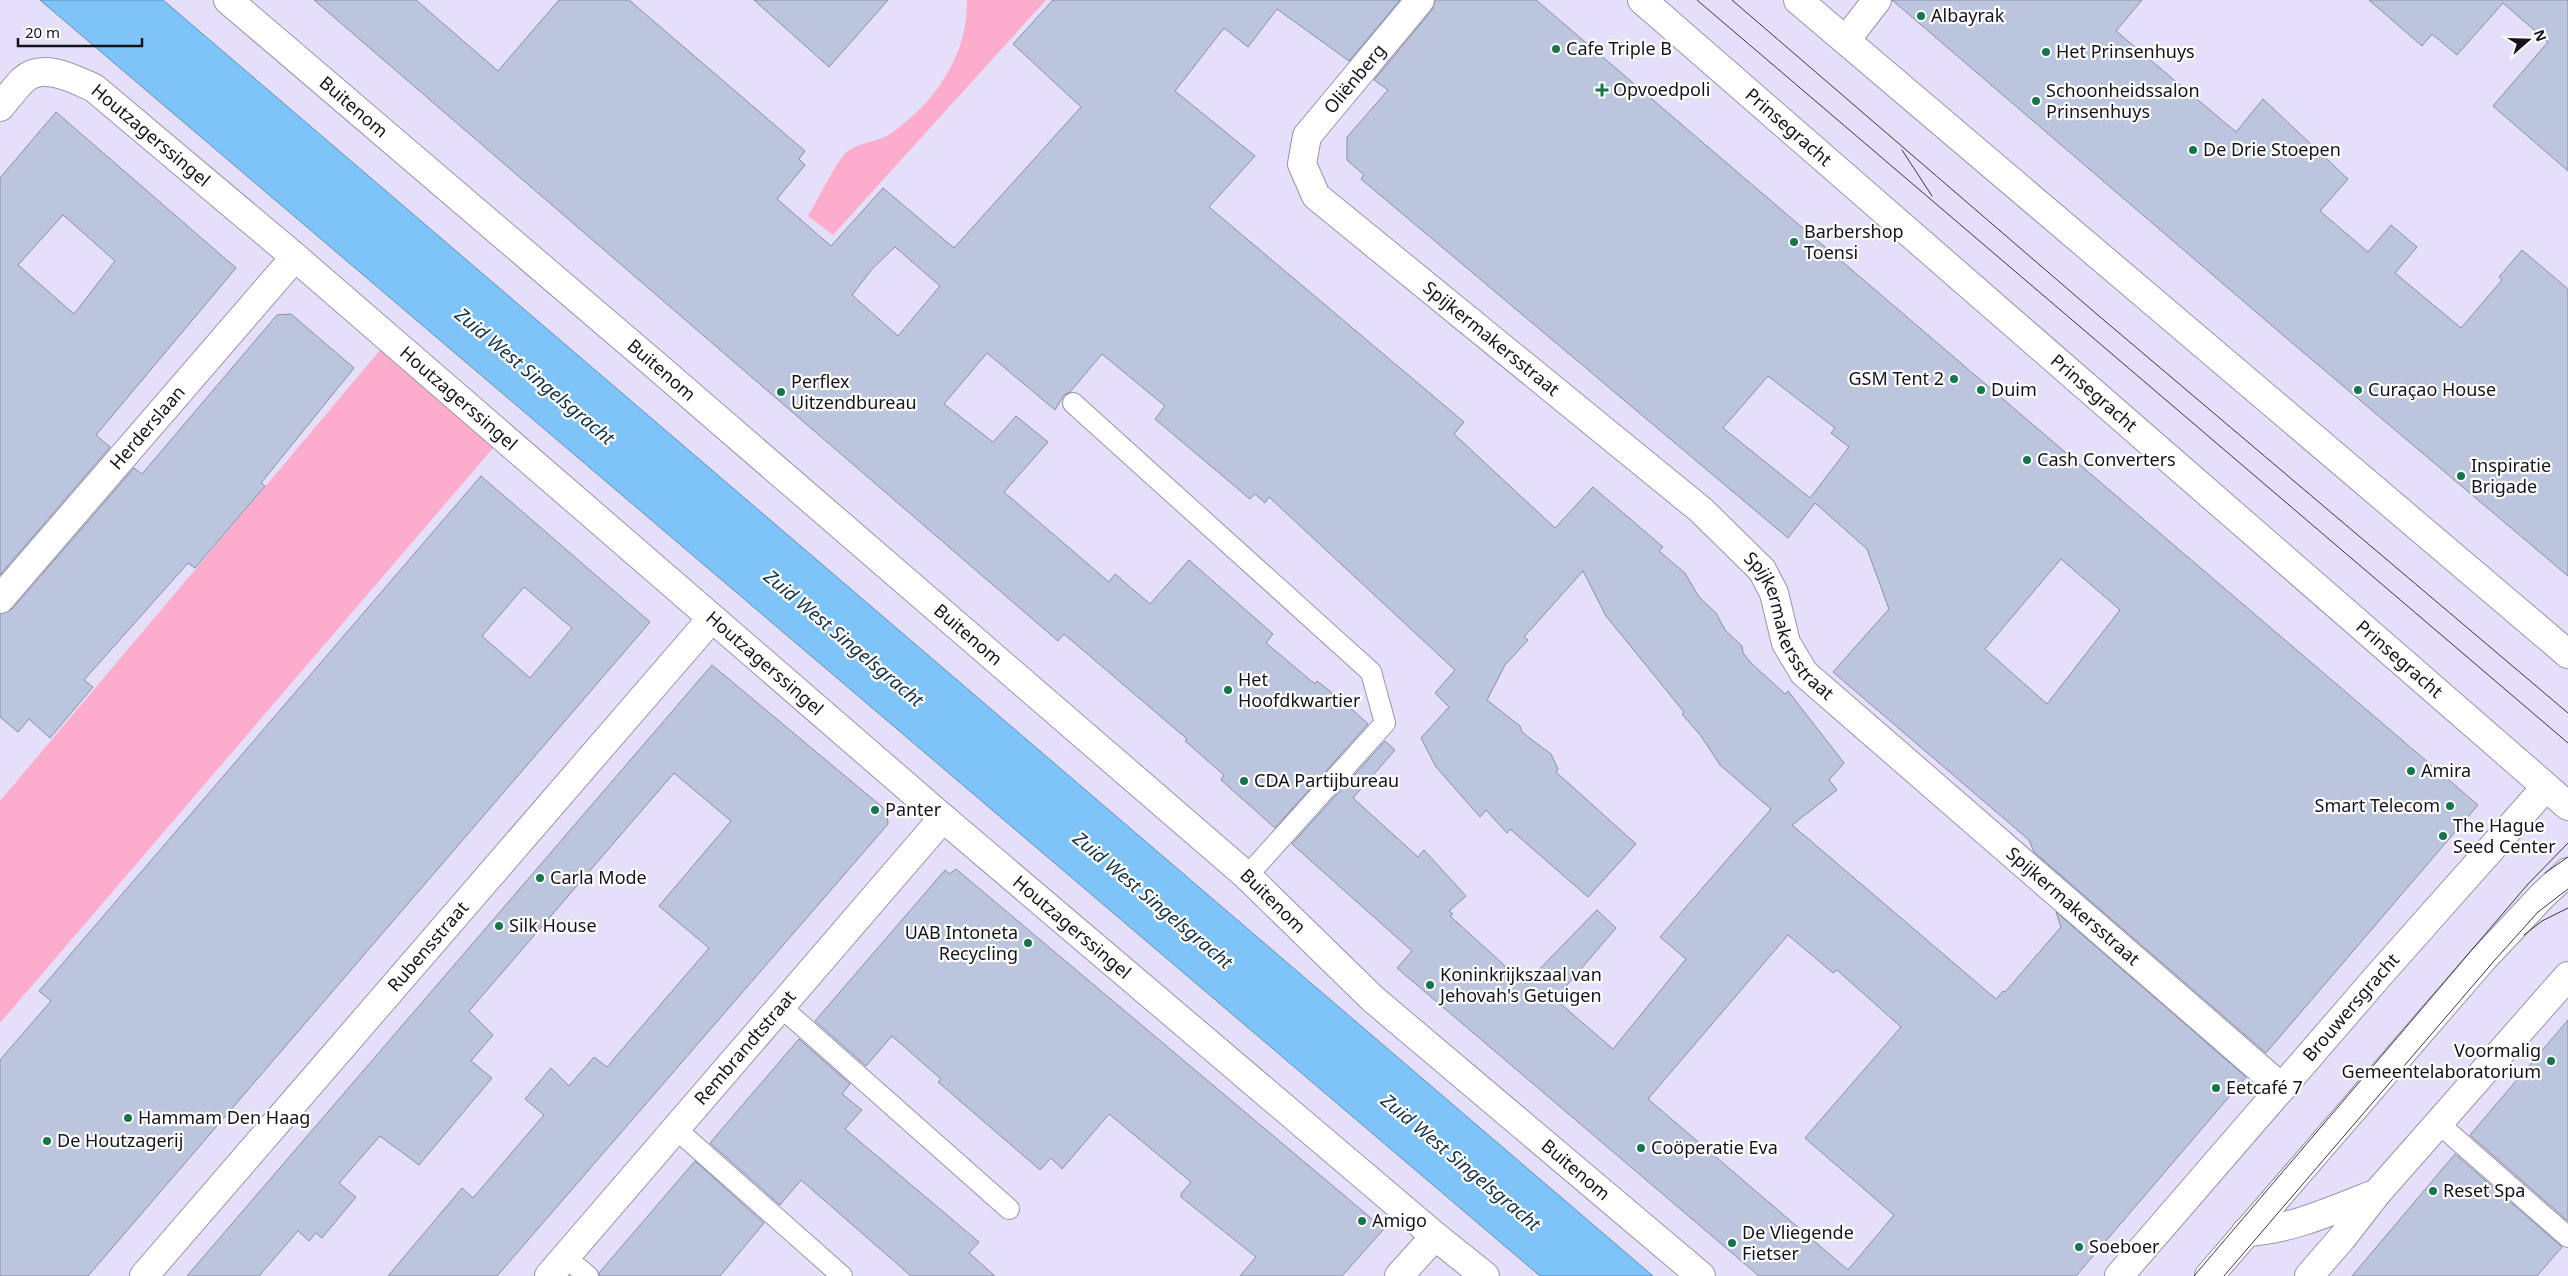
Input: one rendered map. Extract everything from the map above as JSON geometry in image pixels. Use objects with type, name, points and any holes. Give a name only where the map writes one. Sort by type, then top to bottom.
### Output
[{"type":"street","name":"Buitenom","points":[[228,0],[646,356],[1247,876],[1373,1000],[1701,1276]]},
{"type":"street","name":"Oliënberg","points":[[1302,164],[1307,136],[1420,0]]},
{"type":"street","name":"Prinsegracht","points":[[1642,0],[2568,806]]},
{"type":"street","points":[[1798,0],[2568,654]]},
{"type":"street","points":[[1846,40],[1877,0]]},
{"type":"street","name":"Houtzagerssingel","points":[[0,107],[24,80],[34,74],[54,73],[94,88],[295,257],[943,818],[1434,1236],[1485,1276]]},
{"type":"street","name":"Spijkermakersstraat","points":[[1302,164],[1316,196],[1701,510],[1762,570],[1774,593],[1786,643],[1804,673],[2282,1088]]},
{"type":"street","name":"Herderslaan","points":[[0,599],[295,257]]},
{"type":"street","name":"Rubensstraat","points":[[144,1276],[712,618]]},
{"type":"street","name":"Brouwersgracht","points":[[2119,1276],[2546,787]]},
{"type":"street","name":"Rembrandtstraat","points":[[557,1266],[943,818]]},
{"type":"street","points":[[2209,1276],[2482,960],[2542,896],[2568,872]]},
{"type":"street","points":[[2309,1276],[2377,1193],[2568,976]]},
{"type":"street","points":[[2246,1232],[2262,1231],[2320,1215],[2377,1193]]},
{"type":"street","points":[[1399,1276],[1434,1236]]},
{"type":"lane","points":[[1073,403],[1370,672],[1385,723],[1247,876]]},
{"type":"lane","points":[[781,1007],[1010,1209]]},
{"type":"lane","points":[[2438,1124],[2568,1237]]},
{"type":"lane","points":[[676,1129],[842,1276]]},
{"type":"lane","points":[[557,1266],[588,1276]]},
{"type":"shaded area","points":[[967,0],[1046,0],[833,235],[808,216],[827,181],[848,151],[890,134],[921,108],[934,92],[946,76],[962,40]]},
{"type":"shaded area","points":[[381,349],[494,447],[0,1023],[0,801]]},
{"type":"water","name":"Zuid West Singelsgracht","points":[[40,0],[163,0],[1653,1276],[1540,1276]]},
{"type":"building","points":[[314,0],[416,0],[498,71],[559,0],[629,0],[805,151],[799,159],[805,165],[777,199],[831,246],[883,188],[954,248],[1081,107],[1013,44],[1053,0],[1400,0],[1349,61],[1277,9],[1248,47],[1224,28],[1175,91],[1255,156],[1209,207],[1464,422],[1454,434],[1555,528],[1593,487],[1663,547],[1659,551],[1685,573],[1699,597],[1716,613],[1725,630],[1742,646],[1743,653],[1751,663],[1785,694],[1788,691],[1844,763],[1829,780],[1837,790],[1792,825],[1996,999],[2003,991],[2005,992],[2061,927],[2056,912],[2246,1077],[2076,1276],[1759,1276],[1397,968],[1412,951],[1292,844],[1385,741],[1395,750],[1353,798],[1418,857],[1424,850],[1466,896],[1449,911],[1453,914],[1450,916],[1525,984],[1597,910],[1616,928],[1555,999],[1613,1049],[1686,959],[1660,937],[1771,809],[1720,765],[1701,736],[1682,714],[1684,712],[1606,616],[1583,571],[1524,637],[1528,640],[1505,665],[1487,700],[1520,726],[1522,732],[1551,754],[1558,769],[1556,772],[1636,844],[1588,897],[1510,829],[1507,833],[1486,810],[1480,817],[1436,767],[1421,738],[1449,707],[1435,693],[1455,670],[1269,497],[1265,503],[1255,494],[1250,499],[1155,419],[1165,406],[1102,354],[1070,392],[1064,395],[1055,410],[987,353],[944,404],[993,442],[1016,416],[1048,442],[1004,492],[1109,582],[1115,574],[1150,604],[1189,560],[1273,634],[1266,643],[1315,684],[1317,681],[1345,703],[1368,724],[1275,828],[1221,780],[1224,775],[1185,741],[1187,739],[1064,634],[1058,641]],"holes":[[[895,247],[940,286],[898,336],[852,295],[872,269]],[[1788,935],[1833,973],[1837,970],[1901,1027],[1805,1138],[1894,1215],[1848,1270],[1648,1099]]]},
{"type":"building","points":[[754,0],[888,0],[829,67]]},
{"type":"building","points":[[1435,0],[1536,0],[2478,805],[2266,1053],[2034,852],[2029,840],[1833,672],[1889,609],[1867,549],[1815,503],[1788,538],[1361,179],[1364,175],[1347,160],[1347,137],[1388,90],[1374,80],[1432,10]],"holes":[[[1768,376],[1835,428],[1831,433],[1849,447],[1810,498],[1723,428]],[[2061,559],[2120,610],[2047,704],[1985,649]]]},
{"type":"building","points":[[1892,0],[2142,0],[2116,31],[2236,132],[2263,99],[2348,179],[2320,211],[2368,252],[2391,225],[2417,247],[2395,273],[2461,328],[2502,280],[2499,277],[2522,250],[2568,289],[2568,576],[2291,342]]},
{"type":"building","points":[[2369,0],[2568,0],[2568,171],[2493,106],[2548,42],[2503,3],[2457,55],[2432,34],[2422,46]]},
{"type":"building","points":[[56,112],[236,268],[96,435],[110,447],[0,575],[0,178]],"holes":[[[63,215],[115,261],[74,314],[18,265]]]},
{"type":"building","points":[[291,314],[354,368],[261,483],[265,486],[195,568],[188,563],[84,680],[93,687],[50,738],[29,719],[18,732],[0,717],[0,614],[12,609],[134,468],[142,474],[277,315]]},
{"type":"building","points":[[481,476],[650,622],[88,1276],[0,1276],[0,1060],[51,1001],[39,991]],"holes":[[[524,587],[572,628],[530,678],[482,636]]]},
{"type":"building","points":[[712,665],[887,811],[888,824],[497,1276],[388,1276],[462,1188],[473,1198],[544,1115],[525,1099],[551,1068],[569,1086],[594,1057],[607,1067],[709,948],[659,906],[731,821],[674,773],[469,1011],[493,1035],[471,1061],[492,1078],[419,1165],[380,1136],[339,1183],[356,1197],[322,1238],[316,1233],[309,1241],[298,1231],[259,1276],[187,1276]]},
{"type":"building","points":[[956,869],[1384,1229],[1342,1276],[1240,1276],[1256,1257],[1181,1197],[1181,1194],[1191,1182],[1109,1114],[1062,1169],[1051,1158],[1040,1170],[938,1082],[941,1079],[892,1036],[866,1066],[815,1021],[945,870],[949,874]]},
{"type":"building","points":[[2568,1020],[2568,1221],[2470,1135]]},
{"type":"building","points":[[799,1039],[850,1084],[842,1094],[862,1110],[845,1129],[979,1242],[969,1253],[995,1276],[911,1276],[801,1180],[780,1205],[710,1143]]},
{"type":"building","points":[[2455,1154],[2562,1247],[2537,1276],[2352,1276]]},
{"type":"building","points":[[695,1161],[764,1223],[720,1276],[600,1276],[599,1273]]},
{"type":"tram line","points":[[1697,0],[2568,743]]},
{"type":"tram line","points":[[1732,0],[2099,316],[2568,713]]},
{"type":"tram line","points":[[1902,150],[1932,196]]},
{"type":"tram line","points":[[2194,1276],[2528,884],[2568,843]]},
{"type":"tram line","points":[[2545,873],[2568,857]]},
{"type":"tram line","points":[[2224,1276],[2494,961],[2538,912],[2568,889]]},
{"type":"tram line","points":[[2524,935],[2542,921],[2568,908]]},
{"type":"place","name":"Albayrak","points":[[1921,16]]},
{"type":"place","name":"Cafe Triple B","points":[[1556,49]]},
{"type":"place","name":"Het Prinsenhuys","points":[[2046,52]]},
{"type":"place","name":"Opvoedpoli","points":[[1602,90]]},
{"type":"place","name":"Schoonheidssalon Prinsenhuys","points":[[2036,101]]},
{"type":"place","name":"De Drie Stoepen","points":[[2193,150]]},
{"type":"place","name":"Barbershop Toensi","points":[[1794,242]]},
{"type":"place","name":"GSM Tent 2","points":[[1954,379]]},
{"type":"place","name":"Duim","points":[[1981,390]]},
{"type":"place","name":"Curaçao House","points":[[2358,390]]},
{"type":"place","name":"Perflex Uitzendbureau","points":[[781,392]]},
{"type":"place","name":"Cash Converters","points":[[2027,460]]},
{"type":"place","name":"Inspiratie Brigade","points":[[2461,476]]},
{"type":"place","name":"Het Hoofdkwartier","points":[[1228,690]]},
{"type":"place","name":"Amira","points":[[2411,771]]},
{"type":"place","name":"CDA Partijbureau","points":[[1244,781]]},
{"type":"place","name":"Smart Telecom","points":[[2450,806]]},
{"type":"place","name":"Panter","points":[[875,810]]},
{"type":"place","name":"The Hague Seed Center","points":[[2443,836]]},
{"type":"place","name":"Carla Mode","points":[[540,878]]},
{"type":"place","name":"Silk House","points":[[499,926]]},
{"type":"place","name":"UAB Intoneta Recycling","points":[[1028,943]]},
{"type":"place","name":"Koninkrijkszaal van Jehovah's Getuigen","points":[[1430,985]]},
{"type":"place","name":"Voormalig Gemeentelaboratorium","points":[[2551,1061]]},
{"type":"place","name":"Eetcafé 7","points":[[2216,1088]]},
{"type":"place","name":"Hammam Den Haag","points":[[128,1118]]},
{"type":"place","name":"De Houtzagerij","points":[[47,1141]]},
{"type":"place","name":"Coöperatie Eva","points":[[1641,1148]]},
{"type":"place","name":"Reset Spa","points":[[2433,1191]]},
{"type":"place","name":"Amigo","points":[[1362,1221]]},
{"type":"place","name":"De Vliegende Fietser","points":[[1732,1243]]},
{"type":"place","name":"Soeboer","points":[[2079,1247]]}]
